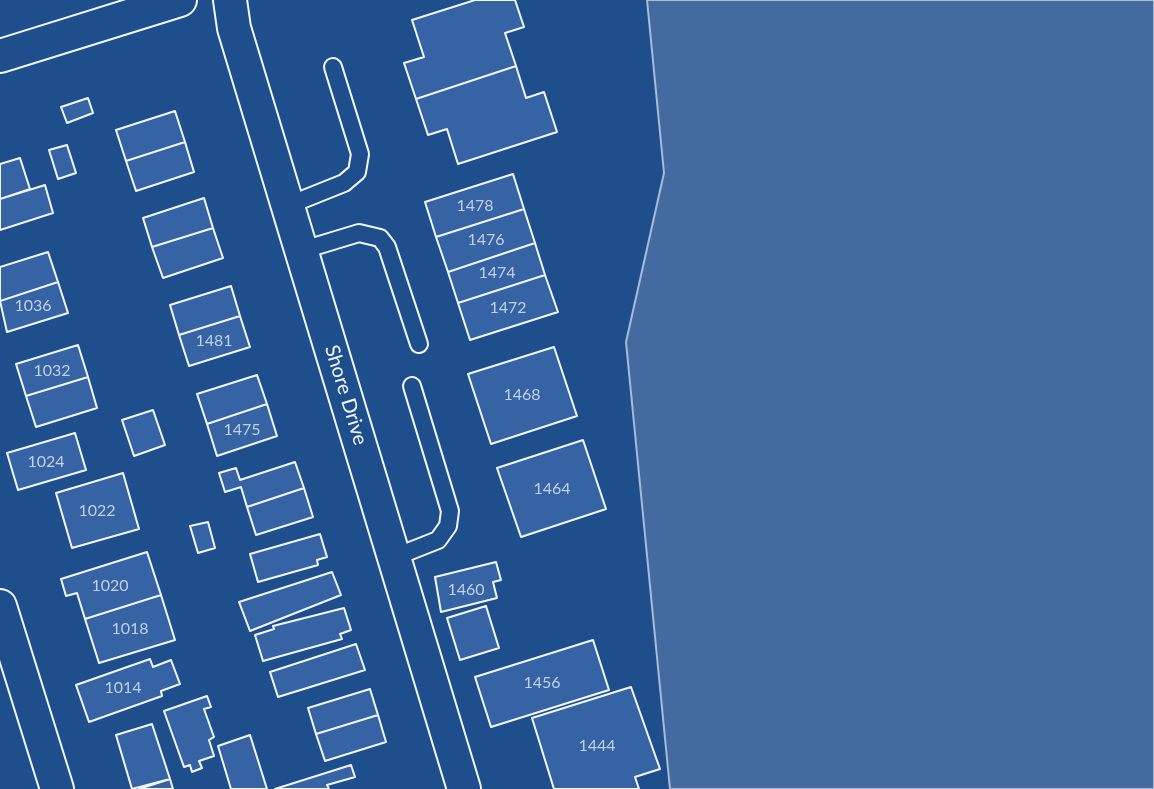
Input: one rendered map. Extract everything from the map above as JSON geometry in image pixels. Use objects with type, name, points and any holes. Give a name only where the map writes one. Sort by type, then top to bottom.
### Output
[{"type":"street","points":[[0,56],[180,0]]},
{"type":"street","name":"Shore Drive","points":[[230,0],[234,28],[464,789]]},
{"type":"street","points":[[0,606],[57,789]]},
{"type":"lane","points":[[289,205],[344,183],[357,172],[360,154],[333,67]]},
{"type":"lane","points":[[303,250],[359,233],[380,238],[387,247],[419,344]]},
{"type":"lane","points":[[395,557],[438,540],[448,526],[450,511],[412,386]]},
{"type":"water","points":[[647,0],[1154,0],[1154,789],[670,789],[626,342],[664,173]]},
{"type":"building","points":[[475,0],[515,0],[524,27],[505,33],[516,66],[416,99],[404,63],[424,57],[412,20]]},
{"type":"building","points":[[516,66],[526,98],[544,92],[557,132],[458,164],[447,129],[428,135],[416,99]]},
{"type":"building","points":[[88,98],[93,113],[67,123],[61,107]]},
{"type":"building","points":[[175,111],[185,142],[126,161],[116,130]]},
{"type":"building","points":[[185,142],[194,172],[136,191],[126,161]]},
{"type":"building","points":[[67,145],[76,173],[58,179],[49,150]]},
{"type":"building","points":[[20,158],[30,189],[0,199],[0,164]]},
{"type":"building","points":[[513,174],[524,209],[436,237],[425,202]]},
{"type":"building","points":[[45,185],[53,213],[0,230],[0,199]]},
{"type":"building","points":[[204,198],[213,228],[152,247],[143,218]]},
{"type":"building","points":[[524,209],[535,243],[448,272],[436,237]]},
{"type":"building","points":[[213,228],[223,258],[163,278],[152,247]]},
{"type":"building","points":[[535,243],[545,275],[458,303],[448,272]]},
{"type":"building","points":[[48,252],[58,282],[0,301],[0,267]]},
{"type":"building","points":[[545,275],[558,312],[470,340],[458,303]]},
{"type":"building","points":[[58,282],[68,313],[7,332],[0,301]]},
{"type":"building","points":[[231,286],[240,316],[179,335],[170,305]]},
{"type":"building","points":[[240,316],[250,347],[189,366],[179,335]]},
{"type":"building","points":[[78,345],[88,377],[26,396],[16,364]]},
{"type":"building","points":[[554,347],[577,416],[491,444],[468,374]]},
{"type":"building","points":[[257,375],[267,404],[207,424],[197,394]]},
{"type":"building","points":[[88,377],[97,408],[36,427],[26,396]]},
{"type":"building","points":[[267,404],[277,436],[217,456],[207,424]]},
{"type":"building","points":[[153,410],[165,445],[134,456],[122,420]]},
{"type":"building","points":[[75,433],[86,470],[18,490],[7,453]]},
{"type":"building","points":[[583,440],[606,509],[521,537],[497,468]]},
{"type":"building","points":[[295,462],[304,488],[247,507],[241,487],[225,492],[219,473],[236,468],[240,480]]},
{"type":"building","points":[[123,473],[139,529],[72,548],[56,493]]},
{"type":"building","points":[[304,488],[313,517],[256,535],[247,507]]},
{"type":"building","points":[[208,522],[215,548],[198,553],[190,526]]},
{"type":"building","points":[[320,534],[327,557],[317,560],[318,565],[258,582],[250,554]]},
{"type":"building","points":[[147,552],[161,595],[85,619],[77,593],[66,596],[61,579]]},
{"type":"building","points":[[496,562],[501,580],[493,582],[497,598],[441,612],[435,577]]},
{"type":"building","points":[[332,572],[341,595],[250,631],[239,602]]},
{"type":"building","points":[[161,595],[175,640],[99,663],[85,619]]},
{"type":"building","points":[[486,606],[499,648],[460,660],[447,618]]},
{"type":"building","points":[[344,608],[351,630],[340,634],[342,639],[263,661],[255,635],[274,629],[273,626]]},
{"type":"building","points":[[593,640],[609,690],[491,727],[475,677]]},
{"type":"building","points":[[356,644],[365,670],[278,697],[270,672]]},
{"type":"building","points":[[150,659],[153,667],[171,660],[180,684],[161,691],[162,696],[89,722],[76,685]]},
{"type":"building","points":[[631,687],[660,769],[635,777],[639,789],[554,789],[532,718]]},
{"type":"building","points":[[370,689],[378,715],[316,734],[308,708]]},
{"type":"building","points":[[207,696],[211,707],[204,709],[214,737],[209,740],[214,756],[199,761],[202,768],[192,772],[190,765],[184,767],[164,711]]},
{"type":"building","points":[[378,715],[386,742],[325,761],[316,734]]},
{"type":"building","points":[[152,724],[170,779],[132,789],[116,735]]},
{"type":"building","points":[[250,735],[267,789],[231,789],[218,746]]},
{"type":"building","points":[[351,765],[355,777],[327,785],[329,789],[275,789]]},
{"type":"building","points":[[170,779],[173,789],[139,789]]}]
